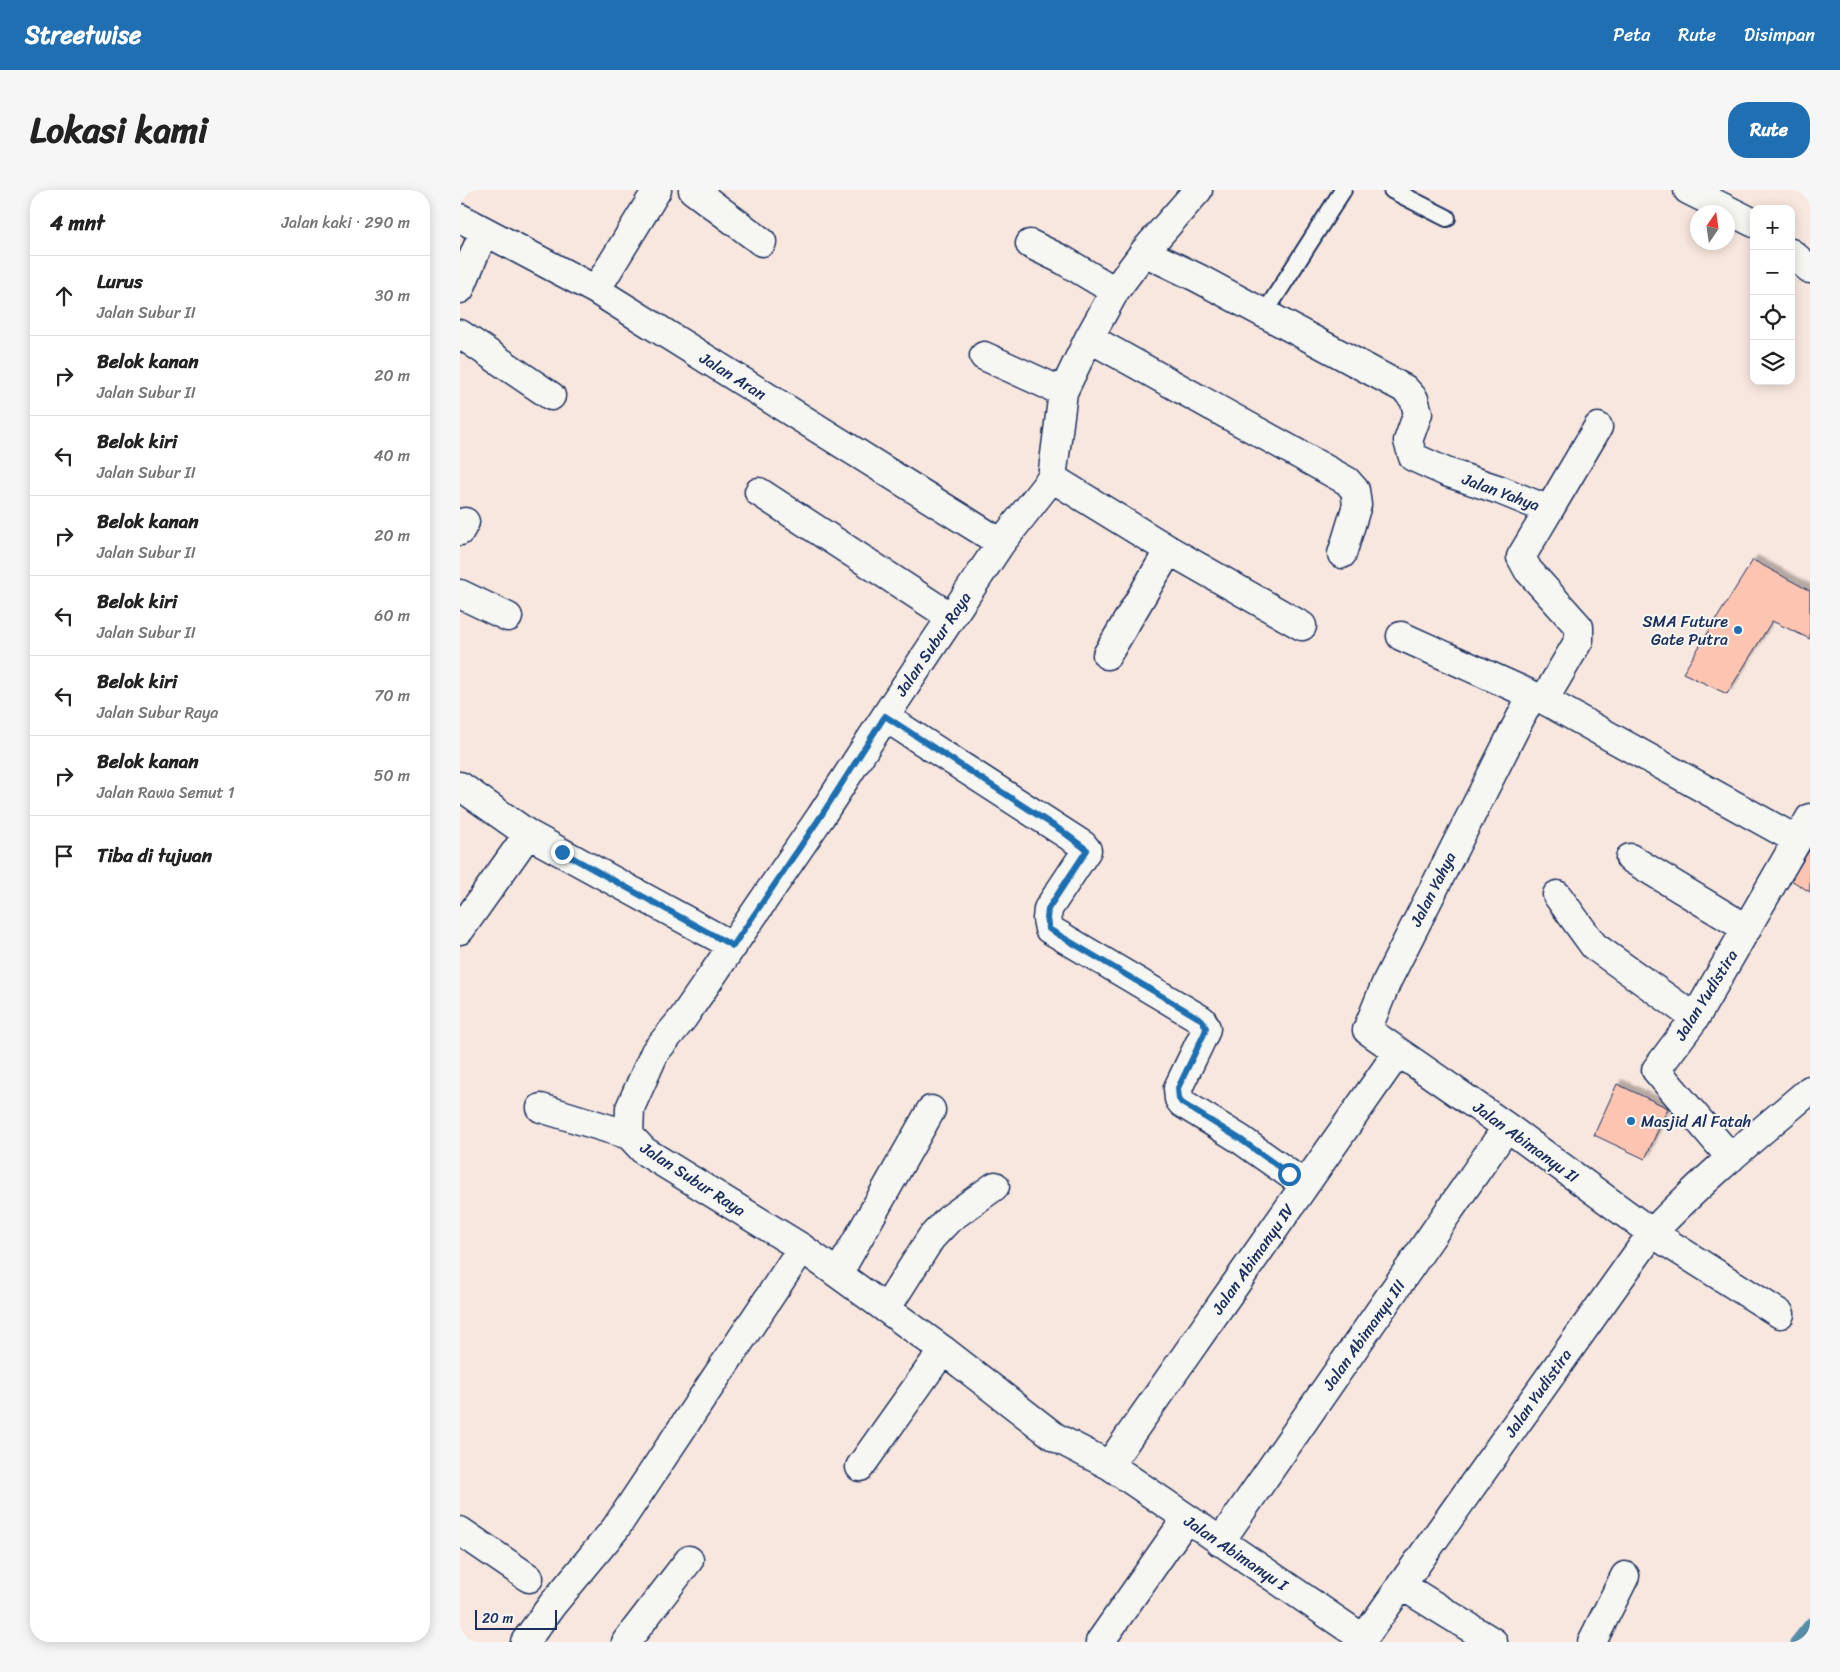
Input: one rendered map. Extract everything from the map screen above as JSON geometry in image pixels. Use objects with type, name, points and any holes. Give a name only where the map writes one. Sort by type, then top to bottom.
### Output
[{"type":"street","points":[[596,290],[657,190]]},
{"type":"street","points":[[693,190],[762,242]]},
{"type":"street","points":[[1198,190],[1144,252],[1116,291],[1089,338],[1063,392],[1052,478],[1169,550],[1302,626]]},
{"type":"street","points":[[1688,190],[1750,221]]},
{"type":"street","name":"Jalan Aran","points":[[460,218],[596,290],[1001,543]]},
{"type":"street","points":[[460,289],[484,231]]},
{"type":"street","points":[[1030,244],[1063,260],[1116,291]]},
{"type":"street","name":"Jalan Yahya","points":[[1144,252],[1198,278],[1405,389],[1414,399],[1418,413],[1408,442],[1413,457],[1446,472],[1500,490],[1548,510],[1521,557],[1528,570],[1579,627],[1579,640],[1538,698],[1387,981],[1367,1030],[1398,1052]]},
{"type":"street","points":[[1795,256],[1810,269]]},
{"type":"street","points":[[460,334],[551,396]]},
{"type":"street","points":[[1089,338],[1347,481],[1355,490],[1357,505],[1342,554]]},
{"type":"street","points":[[984,356],[1063,392]]},
{"type":"street","points":[[1548,510],[1598,427]]},
{"type":"street","name":"Jalan Subur Raya","points":[[1052,478],[1001,543],[733,946],[684,1018],[655,1052],[630,1108],[629,1135],[644,1151],[802,1248],[943,1350],[1056,1436],[1109,1465]]},
{"type":"street","points":[[759,492],[951,617]]},
{"type":"street","points":[[1107,655],[1169,550]]},
{"type":"street","points":[[460,594],[508,617]]},
{"type":"street","points":[[1401,636],[1538,698],[1804,829]]},
{"type":"street","points":[[885,716],[1083,845],[1087,850],[1048,909],[1049,929],[1202,1020],[1206,1028],[1205,1032],[1178,1088],[1179,1099],[1182,1103],[1240,1139],[1305,1186]]},
{"type":"street","points":[[460,786],[528,834],[733,946]]},
{"type":"street","name":"Jalan Yudistira","points":[[1731,1158],[1656,1070],[1695,1018],[1804,829]]},
{"type":"street","points":[[460,930],[528,834]]},
{"type":"street","points":[[1630,858],[1747,929]]},
{"type":"street","points":[[1557,895],[1594,946],[1695,1018]]},
{"type":"street","name":"Jalan Abimanyu II","points":[[1398,1052],[1652,1233],[1780,1314]]},
{"type":"street","name":"Jalan Abimanyu IV","points":[[1109,1465],[1398,1052]]},
{"type":"street","name":"Jalan Yudistira","points":[[1362,1641],[1652,1233],[1674,1209],[1810,1090]]},
{"type":"street","points":[[541,1108],[629,1135]]},
{"type":"street","points":[[838,1274],[931,1110]]},
{"type":"street","name":"Jalan Abimanyu III","points":[[1220,1542],[1507,1128]]},
{"type":"street","points":[[886,1309],[931,1238],[949,1219],[995,1186]]},
{"type":"street","points":[[525,1642],[552,1604],[615,1529],[802,1248]]},
{"type":"street","points":[[860,1467],[943,1350]]},
{"type":"street","name":"Jalan Abimanyu I","points":[[1109,1465],[1362,1641]]},
{"type":"street","points":[[1100,1642],[1186,1519]]},
{"type":"street","points":[[460,1531],[529,1578]]},
{"type":"street","points":[[626,1642],[689,1560]]},
{"type":"street","points":[[1592,1642],[1625,1576]]},
{"type":"street","points":[[1401,1585],[1493,1642]]},
{"type":"lane","points":[[1264,314],[1343,190]]},
{"type":"lane","points":[[1392,190],[1447,218]]},
{"type":"building","name":"SMA Future Gate Putra","points":[[1753,560],[1810,591],[1810,639],[1772,621],[1727,694],[1683,673]]},
{"type":"building","points":[[1810,849],[1810,892],[1791,880]]},
{"type":"building","name":"Masjid Al Fatah","points":[[1617,1084],[1668,1108],[1645,1159],[1594,1135]]},
{"type":"waterway","points":[[1794,1642],[1810,1622]]},
{"type":"place","name":"SMA Future Gate Putra","points":[[1738,630]]},
{"type":"place","name":"Masjid Al Fatah","points":[[1631,1121]]},
{"type":"route","points":[[562,852],[733,946],[821,816],[885,716],[1083,845],[1087,850],[1048,909],[1049,929],[1204,1022],[1205,1032],[1178,1088],[1179,1099],[1182,1103],[1240,1139],[1289,1174]]}]
